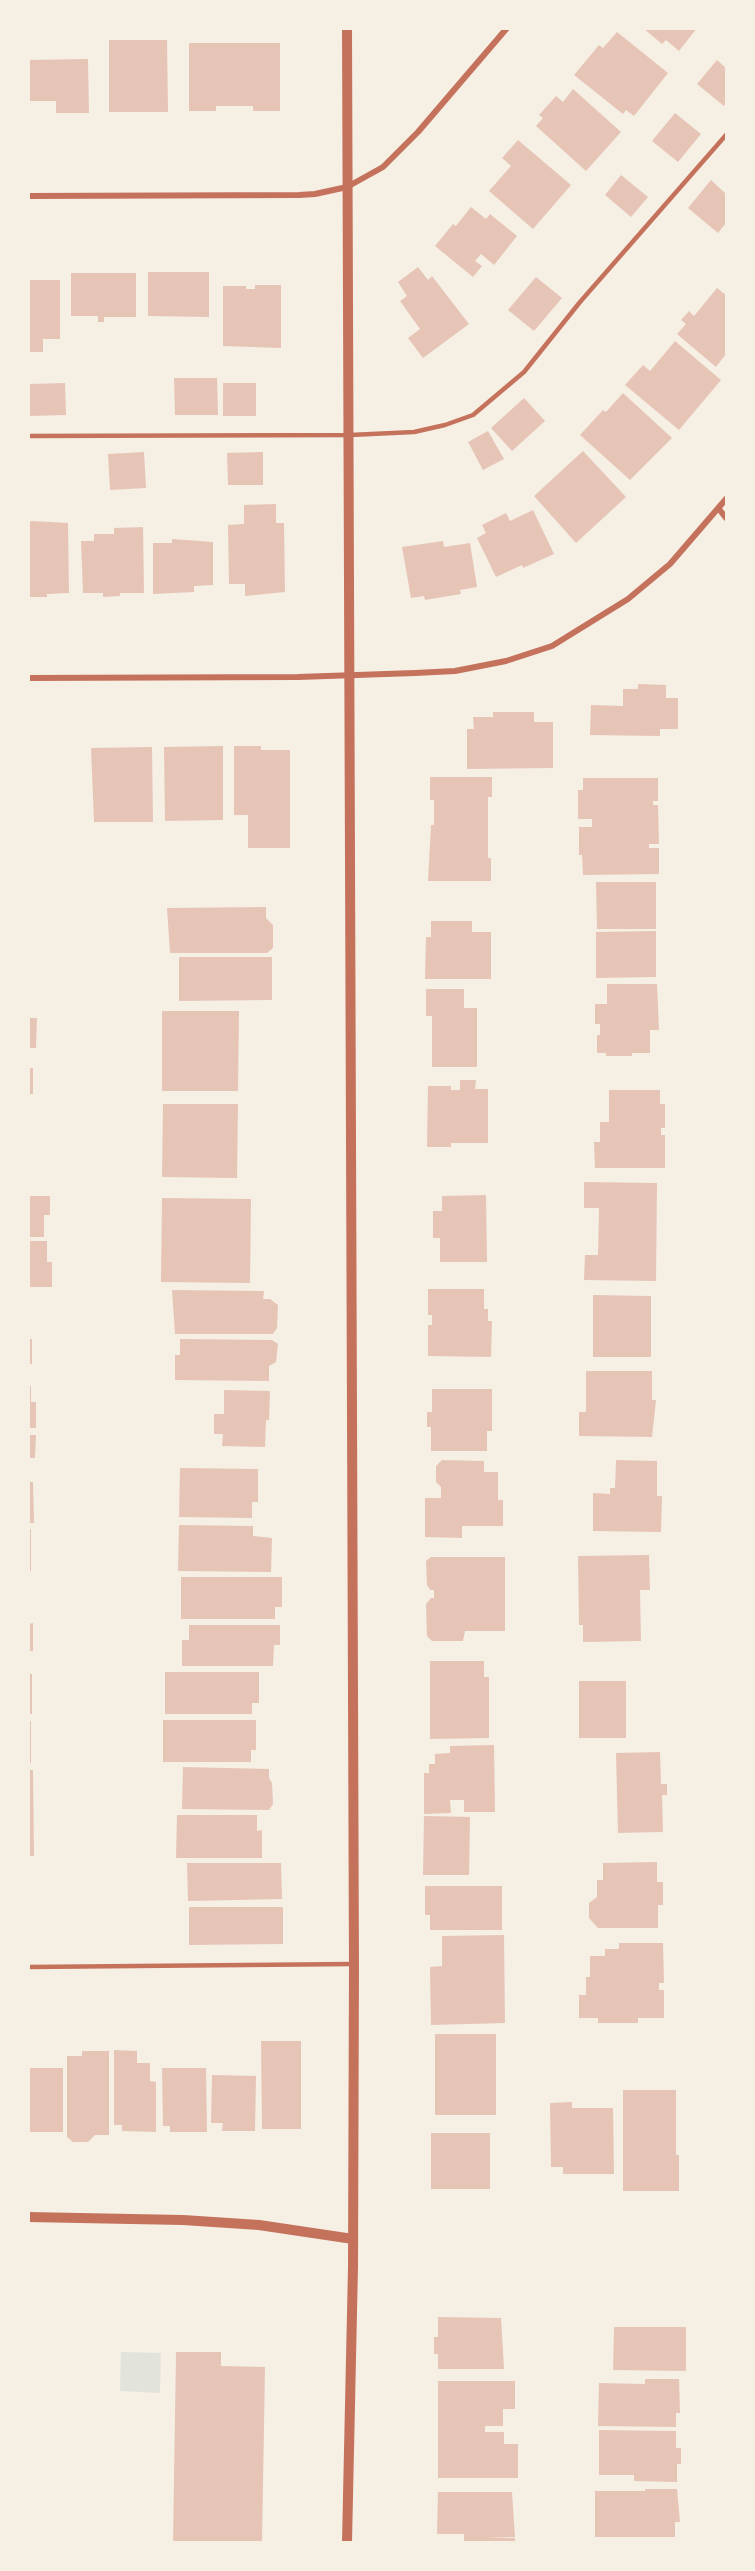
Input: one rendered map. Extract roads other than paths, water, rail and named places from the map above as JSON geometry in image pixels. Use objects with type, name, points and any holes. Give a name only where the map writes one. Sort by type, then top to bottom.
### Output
[{"type":"street","points":[[347,28],[354,1964],[353,2239],[347,2542]]},
{"type":"street","points":[[28,196],[307,194],[347,187],[382,167],[418,132],[507,28]]},
{"type":"street","points":[[28,678],[348,675],[455,671],[506,662],[552,646],[628,599],[670,564],[726,499]]},
{"type":"street","points":[[719,509],[726,518]]},
{"type":"street","points":[[28,2217],[183,2220],[259,2225],[353,2239]]},
{"type":"lane","points":[[28,436],[350,435],[414,432],[445,425],[473,415],[524,372],[580,302],[726,135]]},
{"type":"lane","points":[[28,1967],[354,1964]]}]
